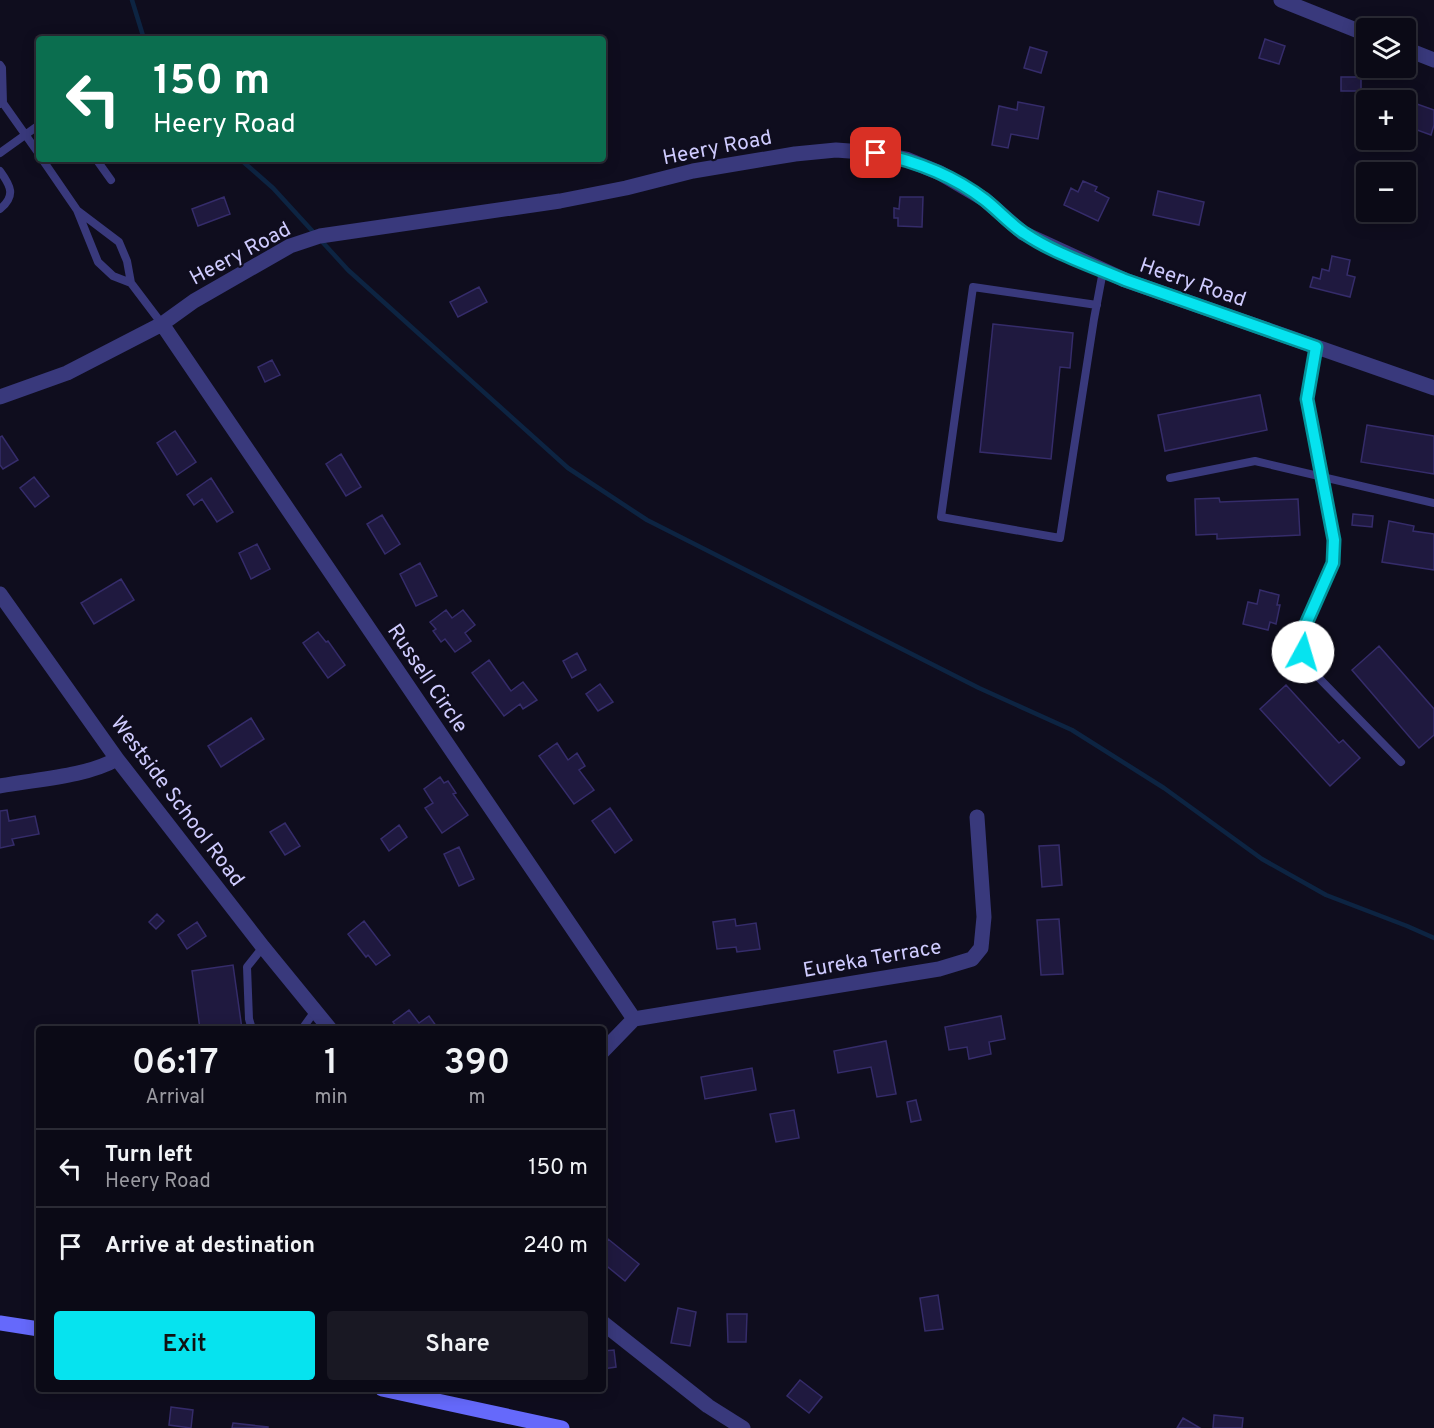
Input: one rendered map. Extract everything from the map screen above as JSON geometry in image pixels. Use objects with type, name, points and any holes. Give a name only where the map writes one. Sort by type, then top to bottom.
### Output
[{"type":"street","points":[[1281,0],[1356,30]]},
{"type":"street","points":[[1416,53],[1434,60]]},
{"type":"street","name":"Heery Road","points":[[0,397],[67,373],[162,324],[194,301],[290,246],[320,236],[560,201],[626,188],[693,171],[836,150],[876,153],[906,159],[940,173],[984,199],[1023,233],[1103,271],[1434,388]]},
{"type":"street","name":"Russell Circle","points":[[162,324],[634,1019]]},
{"type":"street","name":"Westside School Road","points":[[0,594],[117,759],[328,1026]]},
{"type":"street","points":[[0,786],[84,771],[105,766],[117,759]]},
{"type":"street","name":"Eureka Terrace","points":[[634,1019],[939,969],[972,959],[981,948],[984,917],[977,817]]},
{"type":"street","points":[[606,1048],[634,1019]]},
{"type":"street","points":[[0,1323],[36,1329]]},
{"type":"street","points":[[606,1325],[708,1406],[742,1428]]},
{"type":"street","points":[[396,1392],[556,1427]]},
{"type":"lane","points":[[0,65],[2,68],[2,104],[36,150]]},
{"type":"lane","points":[[0,153],[36,127]]},
{"type":"lane","points":[[44,162],[77,210],[98,262],[113,276],[131,283]]},
{"type":"lane","points":[[98,162],[111,180]]},
{"type":"lane","points":[[0,171],[9,183],[11,192],[8,202],[0,209]]},
{"type":"lane","points":[[77,210],[119,242],[127,261],[131,283],[162,324]]},
{"type":"lane","points":[[1097,305],[973,287],[941,517],[1060,538],[1103,271]]},
{"type":"lane","points":[[1316,347],[1307,399],[1334,540],[1333,563],[1302,633],[1303,652],[1316,675],[1401,762]]},
{"type":"lane","points":[[1170,478],[1255,461],[1434,503]]},
{"type":"lane","points":[[251,1026],[247,968],[263,947]]},
{"type":"lane","points":[[304,1026],[315,1011]]},
{"type":"building","points":[[1265,39],[1285,46],[1279,64],[1259,58]]},
{"type":"building","points":[[1030,47],[1047,52],[1041,73],[1024,68]]},
{"type":"building","points":[[1341,77],[1361,78],[1361,90],[1341,91]]},
{"type":"building","points":[[1018,102],[1044,107],[1038,139],[1011,134],[1008,148],[992,145],[999,106],[1017,110]]},
{"type":"building","points":[[1416,104],[1434,110],[1431,135],[1416,130]]},
{"type":"building","points":[[1083,181],[1097,187],[1095,191],[1109,198],[1098,221],[1064,205],[1071,188],[1078,192]]},
{"type":"building","points":[[1158,191],[1204,202],[1199,225],[1153,215]]},
{"type":"building","points":[[224,197],[230,214],[198,226],[192,209]]},
{"type":"building","points":[[900,197],[923,197],[922,227],[898,226],[898,218],[894,218],[894,208],[899,209]]},
{"type":"building","points":[[1332,256],[1350,260],[1347,275],[1355,277],[1350,297],[1310,287],[1313,277],[1320,279],[1322,269],[1329,271]]},
{"type":"building","points":[[479,287],[487,302],[458,317],[450,302]]},
{"type":"building","points":[[993,324],[1073,333],[1070,368],[1060,367],[1051,459],[980,452]]},
{"type":"building","points":[[272,360],[280,375],[265,382],[258,367]]},
{"type":"building","points":[[1260,395],[1267,430],[1165,451],[1158,415]]},
{"type":"building","points":[[1367,425],[1434,436],[1434,474],[1361,462]]},
{"type":"building","points":[[175,431],[196,462],[177,475],[157,443]]},
{"type":"building","points":[[2,436],[18,460],[3,469],[0,465],[0,437]]},
{"type":"building","points":[[341,454],[361,487],[346,496],[326,464]]},
{"type":"building","points":[[34,477],[49,496],[35,507],[20,488]]},
{"type":"building","points":[[211,478],[233,512],[217,522],[202,499],[194,505],[187,495]]},
{"type":"building","points":[[1219,498],[1220,502],[1298,499],[1300,535],[1217,539],[1217,534],[1196,535],[1195,499]]},
{"type":"building","points":[[1353,514],[1373,516],[1372,527],[1352,525]]},
{"type":"building","points":[[382,515],[400,544],[385,554],[367,524]]},
{"type":"building","points":[[1389,521],[1414,526],[1413,531],[1434,534],[1434,570],[1382,562]]},
{"type":"building","points":[[257,544],[270,569],[251,579],[239,553]]},
{"type":"building","points":[[420,563],[437,596],[416,606],[400,574]]},
{"type":"building","points":[[121,579],[134,600],[94,624],[81,603]]},
{"type":"building","points":[[1260,590],[1279,595],[1277,605],[1280,605],[1276,624],[1270,622],[1268,630],[1243,624],[1248,602],[1257,604]]},
{"type":"building","points":[[446,610],[452,618],[463,610],[475,625],[465,633],[471,641],[455,652],[445,639],[441,642],[433,631],[436,629],[430,622]]},
{"type":"building","points":[[318,632],[326,642],[328,641],[345,665],[328,678],[303,643]]},
{"type":"building","points":[[1379,646],[1434,709],[1434,735],[1419,748],[1352,670]]},
{"type":"building","points":[[577,653],[586,670],[572,678],[563,661]]},
{"type":"building","points":[[489,660],[511,691],[523,682],[537,700],[523,709],[520,704],[504,716],[472,673]]},
{"type":"building","points":[[600,684],[613,702],[598,711],[586,694]]},
{"type":"building","points":[[1286,685],[1339,743],[1343,740],[1360,758],[1330,786],[1260,709]]},
{"type":"building","points":[[251,718],[264,739],[221,767],[208,746]]},
{"type":"building","points":[[557,743],[568,760],[577,753],[585,766],[579,770],[594,790],[574,804],[539,756]]},
{"type":"building","points":[[440,777],[444,783],[448,781],[456,793],[453,794],[468,815],[442,833],[425,808],[433,803],[424,789]]},
{"type":"building","points":[[610,808],[632,840],[615,853],[592,821]]},
{"type":"building","points":[[7,810],[9,821],[35,816],[39,834],[12,839],[14,845],[0,848],[0,811]]},
{"type":"building","points":[[285,823],[300,846],[285,855],[270,832]]},
{"type":"building","points":[[399,825],[407,837],[389,851],[381,839]]},
{"type":"building","points":[[1059,845],[1062,885],[1042,887],[1039,846]]},
{"type":"building","points":[[459,847],[474,879],[459,886],[444,854]]},
{"type":"building","points":[[157,914],[164,921],[156,929],[149,922]]},
{"type":"building","points":[[735,919],[736,926],[756,923],[760,949],[737,952],[736,947],[717,949],[713,922]]},
{"type":"building","points":[[1059,919],[1063,974],[1041,975],[1037,920]]},
{"type":"building","points":[[364,921],[390,955],[376,965],[368,955],[366,957],[348,934]]},
{"type":"building","points":[[197,922],[206,936],[187,949],[178,935]]},
{"type":"building","points":[[233,965],[242,1026],[200,1026],[192,971]]},
{"type":"building","points":[[409,1010],[419,1023],[429,1016],[436,1026],[396,1026],[393,1022]]},
{"type":"building","points":[[1001,1016],[1005,1039],[989,1042],[991,1054],[969,1059],[967,1047],[949,1050],[945,1027]]},
{"type":"building","points":[[886,1041],[896,1094],[877,1097],[871,1067],[838,1073],[834,1051]]},
{"type":"building","points":[[752,1068],[756,1090],[705,1099],[701,1077]]},
{"type":"building","points":[[916,1100],[921,1120],[911,1122],[907,1102]]},
{"type":"building","points":[[794,1110],[799,1138],[776,1142],[770,1114]]},
{"type":"building","points":[[608,1239],[639,1264],[625,1281],[606,1265],[606,1241]]},
{"type":"building","points":[[938,1295],[943,1329],[925,1331],[920,1298]]},
{"type":"building","points":[[678,1308],[696,1312],[690,1346],[671,1343]]},
{"type":"building","points":[[727,1314],[747,1314],[746,1342],[728,1342]]},
{"type":"building","points":[[614,1350],[616,1367],[606,1369],[606,1351]]},
{"type":"building","points":[[800,1380],[822,1397],[809,1413],[787,1396]]},
{"type":"building","points":[[171,1407],[193,1410],[191,1428],[169,1425]]},
{"type":"building","points":[[1214,1415],[1243,1418],[1242,1428],[1213,1428]]},
{"type":"building","points":[[1183,1418],[1200,1428],[1177,1428]]},
{"type":"building","points":[[233,1423],[268,1427],[268,1428],[232,1428]]},
{"type":"waterway","points":[[132,0],[143,36]]},
{"type":"waterway","points":[[243,162],[273,188],[348,270],[568,468],[647,520],[979,688],[1072,730],[1164,788],[1262,859],[1326,895],[1434,938]]},
{"type":"route","points":[[876,153],[906,159],[940,173],[984,199],[1023,233],[1053,249],[1125,280],[1316,347],[1307,399],[1334,540],[1333,563],[1302,633],[1303,652]]}]
